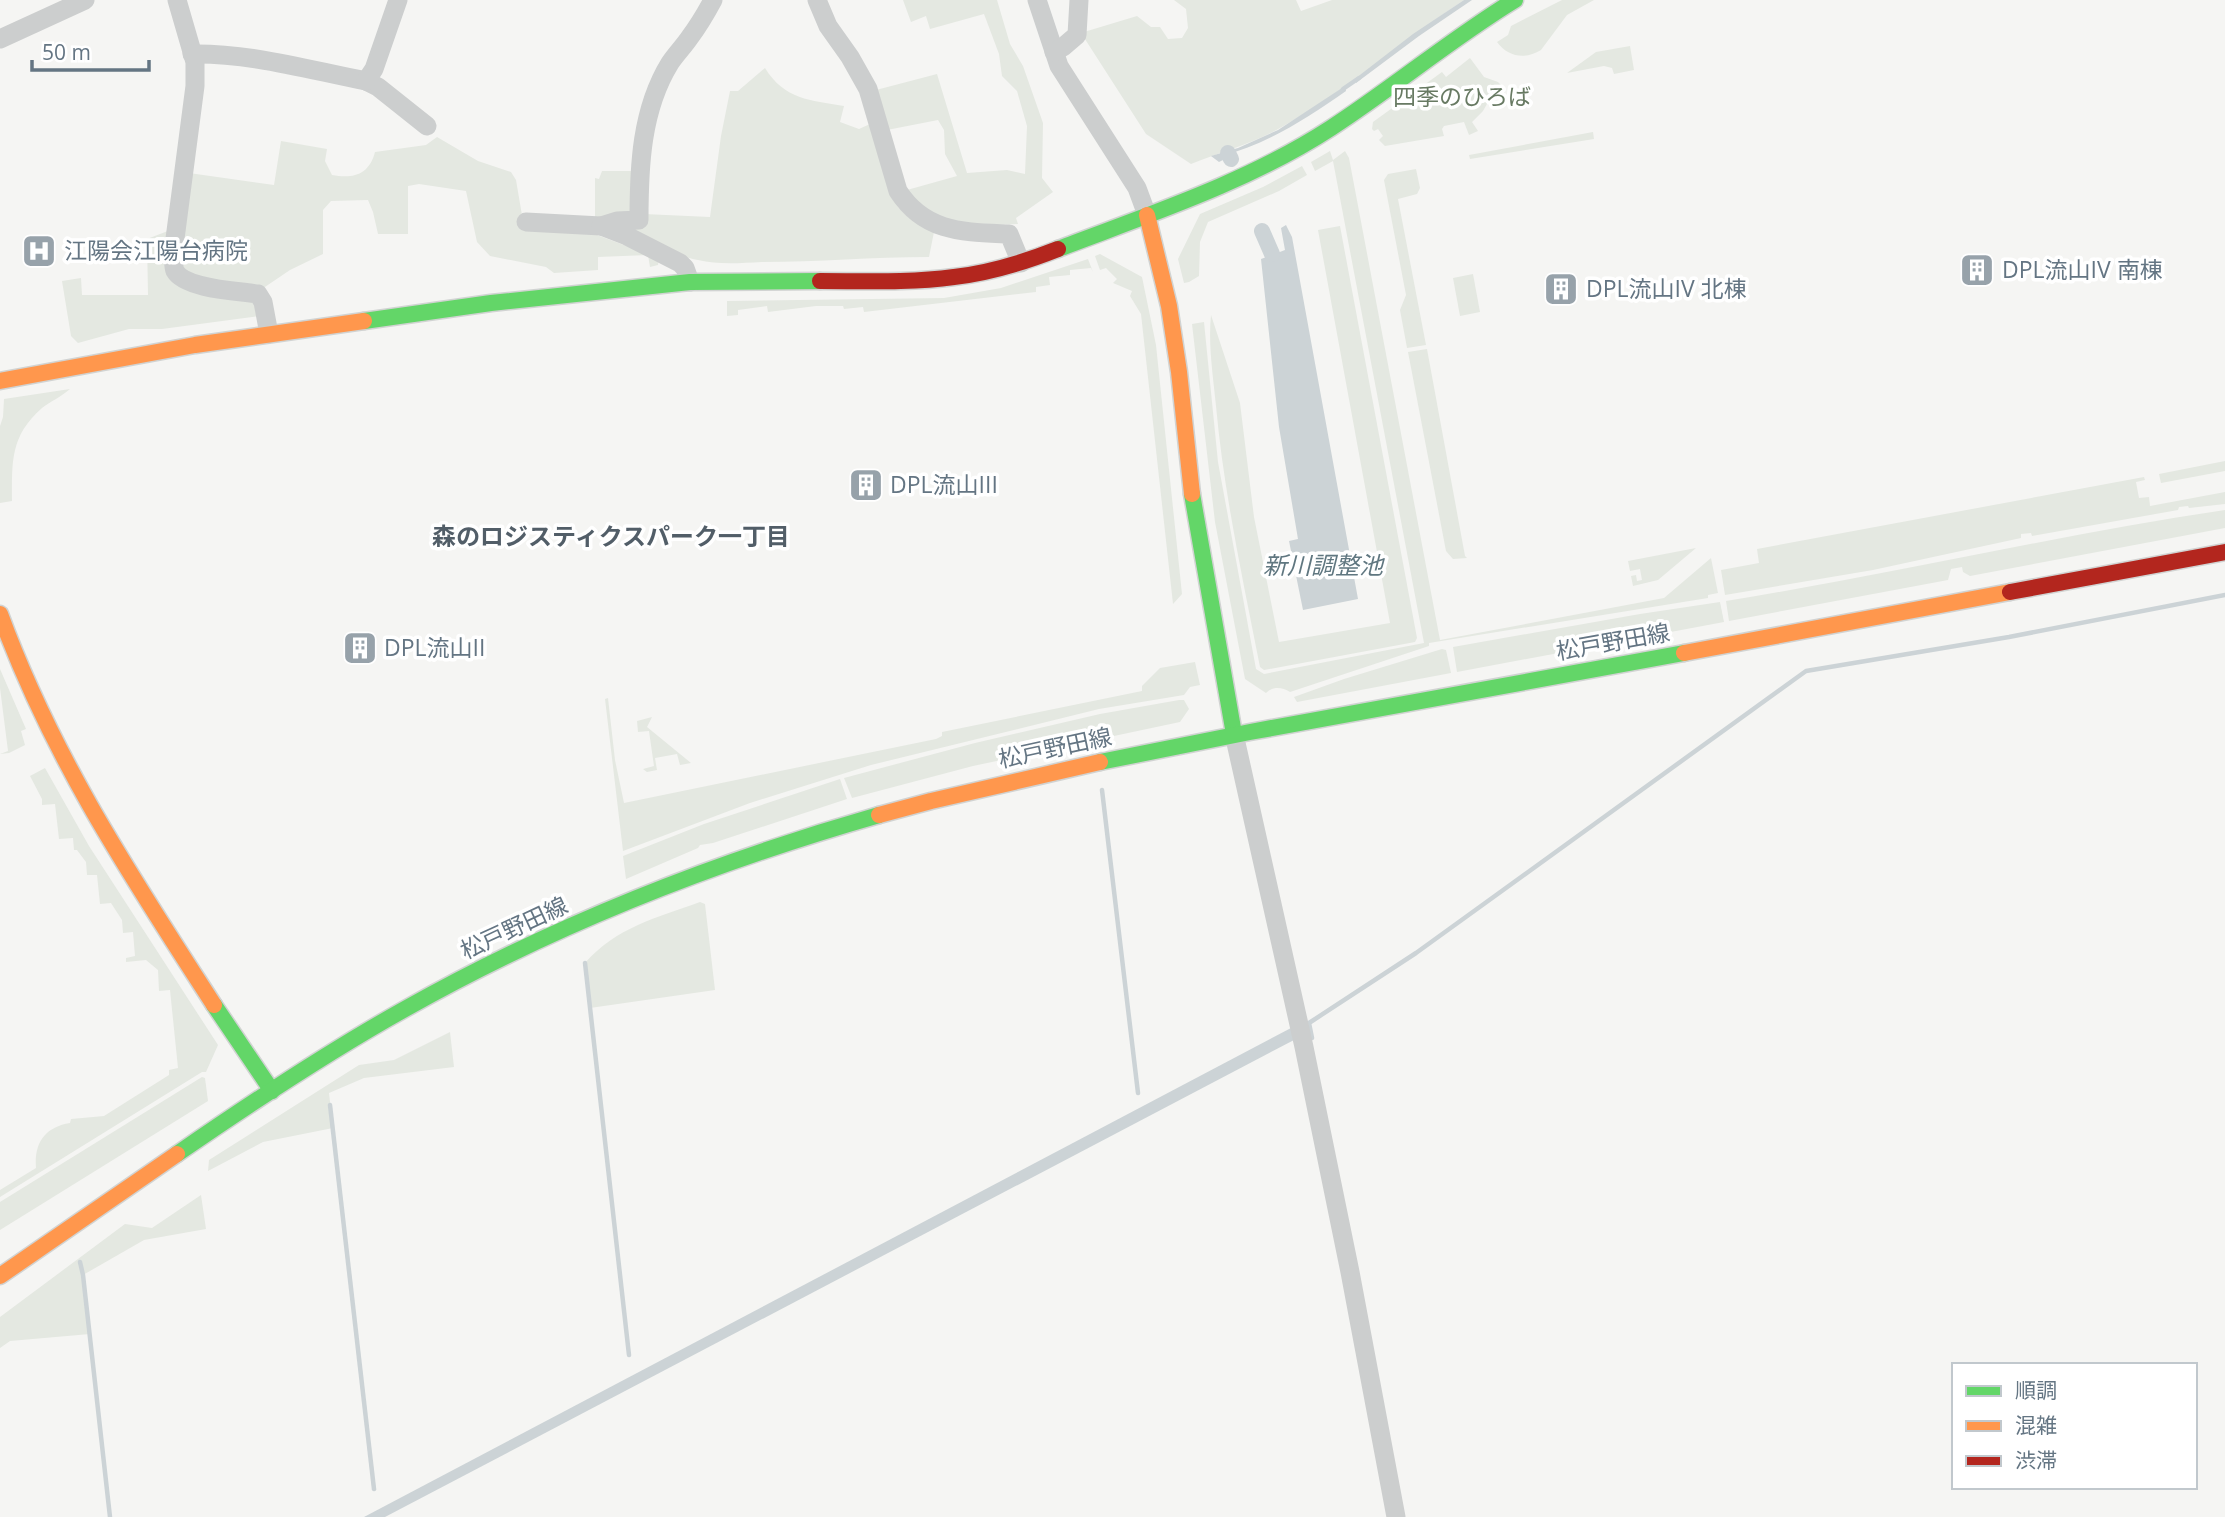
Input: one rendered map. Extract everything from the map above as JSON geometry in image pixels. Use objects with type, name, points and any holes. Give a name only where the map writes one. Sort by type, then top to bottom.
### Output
[{"type":"street","points":[[0,39],[85,0]]},
{"type":"street","points":[[177,0],[195,62],[195,86],[173,254],[175,270],[183,280],[202,286],[258,295],[263,302],[269,334]]},
{"type":"street","points":[[366,81],[374,69],[398,0]]},
{"type":"street","points":[[601,226],[617,221],[639,220],[642,150],[653,103],[670,63],[713,0]]},
{"type":"street","points":[[817,0],[828,26],[850,57],[867,89],[898,191],[907,205],[931,223],[946,228],[969,233],[1009,234],[1021,263]]},
{"type":"street","points":[[1037,0],[1059,66],[1137,188],[1147,215],[1169,306],[1191,490],[1234,734],[1304,1047],[1396,1517]]},
{"type":"street","points":[[1054,51],[1077,35],[1079,0]]},
{"type":"street","points":[[0,381],[195,345],[478,304],[690,282],[904,281],[956,277],[1021,263],[1147,215],[1242,176],[1285,155],[1332,128],[1472,26],[1515,0]]},
{"type":"street","points":[[192,54],[257,59],[366,81],[378,87],[427,126]]},
{"type":"street","points":[[526,222],[601,226],[680,263],[690,282]]},
{"type":"street","name":"松戸野田線","points":[[0,1276],[272,1091],[376,1026],[493,962],[616,907],[709,870],[822,831],[996,784],[1234,734],[2225,552]]},
{"type":"street","points":[[0,614],[45,724],[79,793],[272,1091]]},
{"type":"green space","points":[[903,0],[997,0],[1010,44],[1023,66],[1043,123],[1042,178],[1053,192],[1016,218],[1018,224],[968,224],[943,219],[922,207],[907,190],[957,176],[945,154],[944,130],[938,120],[887,130],[876,90],[937,74],[967,173],[1007,170],[1025,174],[1027,126],[1017,91],[1002,76],[999,54],[984,14],[930,29],[926,16],[911,22]]},
{"type":"green space","points":[[1174,0],[1296,0],[1301,11],[1332,0],[1464,0],[1304,114],[1258,139],[1191,164],[1146,134],[1083,36],[1084,32],[1137,16],[1151,27],[1160,27],[1168,39],[1182,38],[1188,28],[1186,9]]},
{"type":"green space","points":[[1562,0],[1594,0],[1567,15],[1541,50],[1535,53],[1523,56],[1512,54],[1497,42],[1508,35],[1511,26]]},
{"type":"green space","points":[[1630,46],[1634,70],[1614,74],[1612,68],[1604,66],[1567,73],[1596,52]]},
{"type":"green space","name":"四季のひろば","points":[[1470,58],[1484,77],[1498,82],[1505,89],[1503,99],[1492,95],[1483,111],[1472,122],[1478,131],[1469,135],[1464,122],[1444,126],[1444,136],[1385,146],[1379,140],[1383,136],[1378,129],[1372,129],[1373,122],[1442,72],[1446,77]]},
{"type":"green space","points":[[765,68],[781,87],[790,93],[809,100],[844,106],[840,122],[859,129],[870,124],[898,207],[908,217],[934,232],[929,257],[713,263],[677,254],[620,224],[644,214],[710,217],[730,91],[738,91]]},
{"type":"green space","points":[[1593,132],[1594,139],[1470,159],[1469,155]]},
{"type":"green space","points":[[437,137],[478,161],[511,172],[516,180],[524,227],[589,232],[659,258],[658,265],[650,267],[648,255],[598,257],[598,270],[554,273],[546,267],[490,256],[477,242],[466,191],[419,184],[408,186],[408,234],[378,234],[368,200],[331,201],[323,210],[323,254],[290,270],[259,291],[199,281],[179,266],[189,173],[274,185],[281,141],[327,149],[325,161],[332,175],[353,176],[369,166],[375,152],[426,145]]},
{"type":"green space","points":[[1330,151],[1333,160],[1345,151],[1349,158],[1440,640],[1664,598],[1711,558],[1718,593],[1708,595],[1708,598],[1429,643],[1429,646],[1290,692],[1278,688],[1266,693],[1245,679],[1215,522],[1192,324],[1204,322],[1218,462],[1256,669],[1264,674],[1424,643],[1333,161],[1315,171],[1311,162]]},
{"type":"green space","points":[[1302,166],[1307,175],[1279,191],[1208,222],[1200,242],[1199,276],[1184,283],[1178,259],[1200,214],[1263,187]]},
{"type":"green space","points":[[1416,169],[1420,188],[1417,194],[1398,199],[1426,345],[1407,348],[1400,310],[1406,295],[1384,180],[1388,174]]},
{"type":"green space","points":[[602,171],[634,171],[632,217],[595,219],[595,178],[599,179]]},
{"type":"green space","points":[[1340,226],[1417,638],[1415,642],[1264,670],[1260,667],[1219,439],[1211,360],[1211,315],[1240,403],[1254,517],[1279,642],[1390,623],[1318,230]]},
{"type":"green space","points":[[173,229],[169,265],[251,297],[259,316],[162,329],[129,329],[78,343],[71,336],[62,281],[81,278],[82,295],[148,295],[147,239]]},
{"type":"green space","points":[[1100,254],[1142,277],[1156,345],[1182,594],[1173,604],[1141,314],[1130,296],[1132,291],[1113,283],[1117,279],[1106,268],[1100,270],[1095,256]]},
{"type":"green space","points":[[1088,259],[1093,272],[1091,268],[1070,270],[1070,275],[1049,277],[1050,285],[1036,287],[1036,292],[864,312],[863,307],[844,309],[843,306],[816,306],[768,312],[767,306],[738,310],[738,315],[727,316],[727,301],[944,298],[1001,288]]},
{"type":"green space","points":[[1473,274],[1480,312],[1460,316],[1453,278]]},
{"type":"green space","points":[[1427,349],[1467,558],[1453,559],[1446,551],[1408,352]]},
{"type":"green space","points":[[70,389],[42,408],[24,429],[18,439],[13,462],[12,501],[0,503],[0,426],[4,399]]},
{"type":"green space","points":[[2225,461],[2225,471],[2161,483],[2159,474]]},
{"type":"green space","points":[[2144,477],[2145,480],[2136,482],[2139,498],[2149,497],[2150,506],[2225,492],[2225,504],[2179,507],[2178,510],[2032,536],[2031,533],[2021,534],[2021,538],[1873,570],[1725,595],[1721,570],[1759,563],[1757,549]]},
{"type":"green space","points":[[2225,510],[2225,528],[1970,576],[1963,572],[1962,567],[1951,569],[1948,580],[1729,621],[1726,601]]},
{"type":"green space","points":[[1696,548],[1658,580],[1633,586],[1631,576],[1636,575],[1637,581],[1642,580],[1640,569],[1630,571],[1628,561]]},
{"type":"green space","points":[[1720,602],[1724,622],[1457,672],[1453,647]]},
{"type":"green space","points":[[1446,650],[1451,673],[1297,702],[1294,697],[1344,679]]},
{"type":"green space","points":[[1195,662],[1200,685],[1190,687],[1184,695],[1099,709],[871,765],[750,803],[623,851],[605,699],[608,698],[615,760],[624,803],[936,739],[942,736],[942,732],[1142,691],[1142,686],[1160,668]]},
{"type":"green space","points":[[0,669],[26,729],[21,731],[25,745],[9,753],[0,754],[8,751]]},
{"type":"green space","points":[[1184,700],[1189,709],[1180,722],[973,766],[852,798],[844,778],[975,743],[1100,714]]},
{"type":"green space","points":[[652,717],[647,727],[691,763],[680,765],[677,754],[655,758],[657,770],[647,772],[643,769],[654,766],[649,731],[638,732],[637,721]]},
{"type":"green space","points":[[45,768],[89,846],[218,1045],[206,1072],[0,1197],[0,1190],[36,1168],[39,1144],[48,1132],[70,1123],[71,1119],[104,1116],[169,1075],[169,1070],[178,1068],[170,990],[159,991],[158,970],[146,960],[126,962],[126,958],[135,956],[133,932],[123,933],[122,920],[111,903],[100,904],[97,875],[87,875],[86,862],[77,850],[74,850],[73,838],[59,839],[55,804],[42,805],[42,799],[30,776]]},
{"type":"green space","points":[[840,779],[847,799],[700,845],[626,879],[623,856],[704,824]]},
{"type":"green space","points":[[700,902],[705,904],[715,990],[590,1008],[585,963],[597,951],[638,925]]},
{"type":"green space","points":[[450,1032],[454,1067],[364,1078],[329,1093],[333,1128],[263,1142],[208,1171],[209,1160],[359,1065],[394,1060]]},
{"type":"green space","points":[[202,1077],[205,1078],[208,1101],[0,1230],[0,1202]]},
{"type":"green space","points":[[201,1195],[206,1229],[144,1240],[83,1275],[90,1334],[10,1341],[0,1348],[0,1317],[125,1224],[152,1228]]},
{"type":"water","points":[[1464,0],[1472,0],[1356,83],[1356,78],[1413,34]]},
{"type":"water","points":[[1345,86],[1346,91],[1271,137],[1222,156],[1223,160],[1219,162],[1211,156],[1238,148],[1278,130]]},
{"type":"water","name":"新川調整池","points":[[1286,225],[1292,237],[1358,599],[1303,610],[1289,541],[1298,539],[1279,427],[1261,259],[1285,250],[1281,228]]},
{"type":"water","points":[[1291,1028],[1294,1040],[385,1517],[364,1517]]},
{"type":"waterway","points":[[1343,89],[1359,78]]},
{"type":"waterway","points":[[1228,153],[1231,159]]},
{"type":"waterway","points":[[1262,231],[1272,254]]},
{"type":"waterway","points":[[1312,1038],[1309,1023],[1416,953],[1806,671],[2009,637],[2225,595]]},
{"type":"waterway","points":[[1102,790],[1138,1093]]},
{"type":"waterway","points":[[585,963],[629,1355]]},
{"type":"waterway","points":[[330,1105],[374,1489]]},
{"type":"waterway","points":[[80,1262],[110,1517]]},
{"type":"traffic: fast","points":[[1058,249],[1198,196],[1266,165],[1331,128],[1515,0]]},
{"type":"traffic: fast","points":[[364,321],[491,303],[690,282],[820,281]]},
{"type":"traffic: fast","points":[[1192,494],[1234,734]]},
{"type":"traffic: fast","points":[[1100,762],[1684,653]]},
{"type":"traffic: fast","points":[[177,1154],[346,1043],[461,978],[636,898],[757,853],[879,815]]},
{"type":"traffic: fast","points":[[214,1005],[272,1091]]},
{"type":"traffic: slow","points":[[1147,215],[1169,306],[1192,494]]},
{"type":"traffic: slow","points":[[0,381],[195,345],[364,321]]},
{"type":"traffic: slow","points":[[1684,653],[2010,592]]},
{"type":"traffic: slow","points":[[0,614],[21,667],[69,767],[124,863],[214,1005]]},
{"type":"traffic: slow","points":[[879,815],[1100,762]]},
{"type":"traffic: slow","points":[[0,1276],[177,1154]]},
{"type":"traffic: jam","points":[[820,281],[904,281],[954,277],[981,273],[1058,249]]},
{"type":"traffic: jam","points":[[2010,592],[2225,552]]},
{"type":"place","name":"江陽会江陽台病院","points":[[39,251]]},
{"type":"place","name":"DPL流山IV 南棟","points":[[1977,270]]},
{"type":"place","name":"DPL流山IV 北棟","points":[[1561,289]]},
{"type":"place","name":"DPL流山III","points":[[866,485]]},
{"type":"place","name":"DPL流山II","points":[[360,648]]},
{"type":"district","name":"森のロジスティクスパーク一丁目","points":[[611,537]]}]
